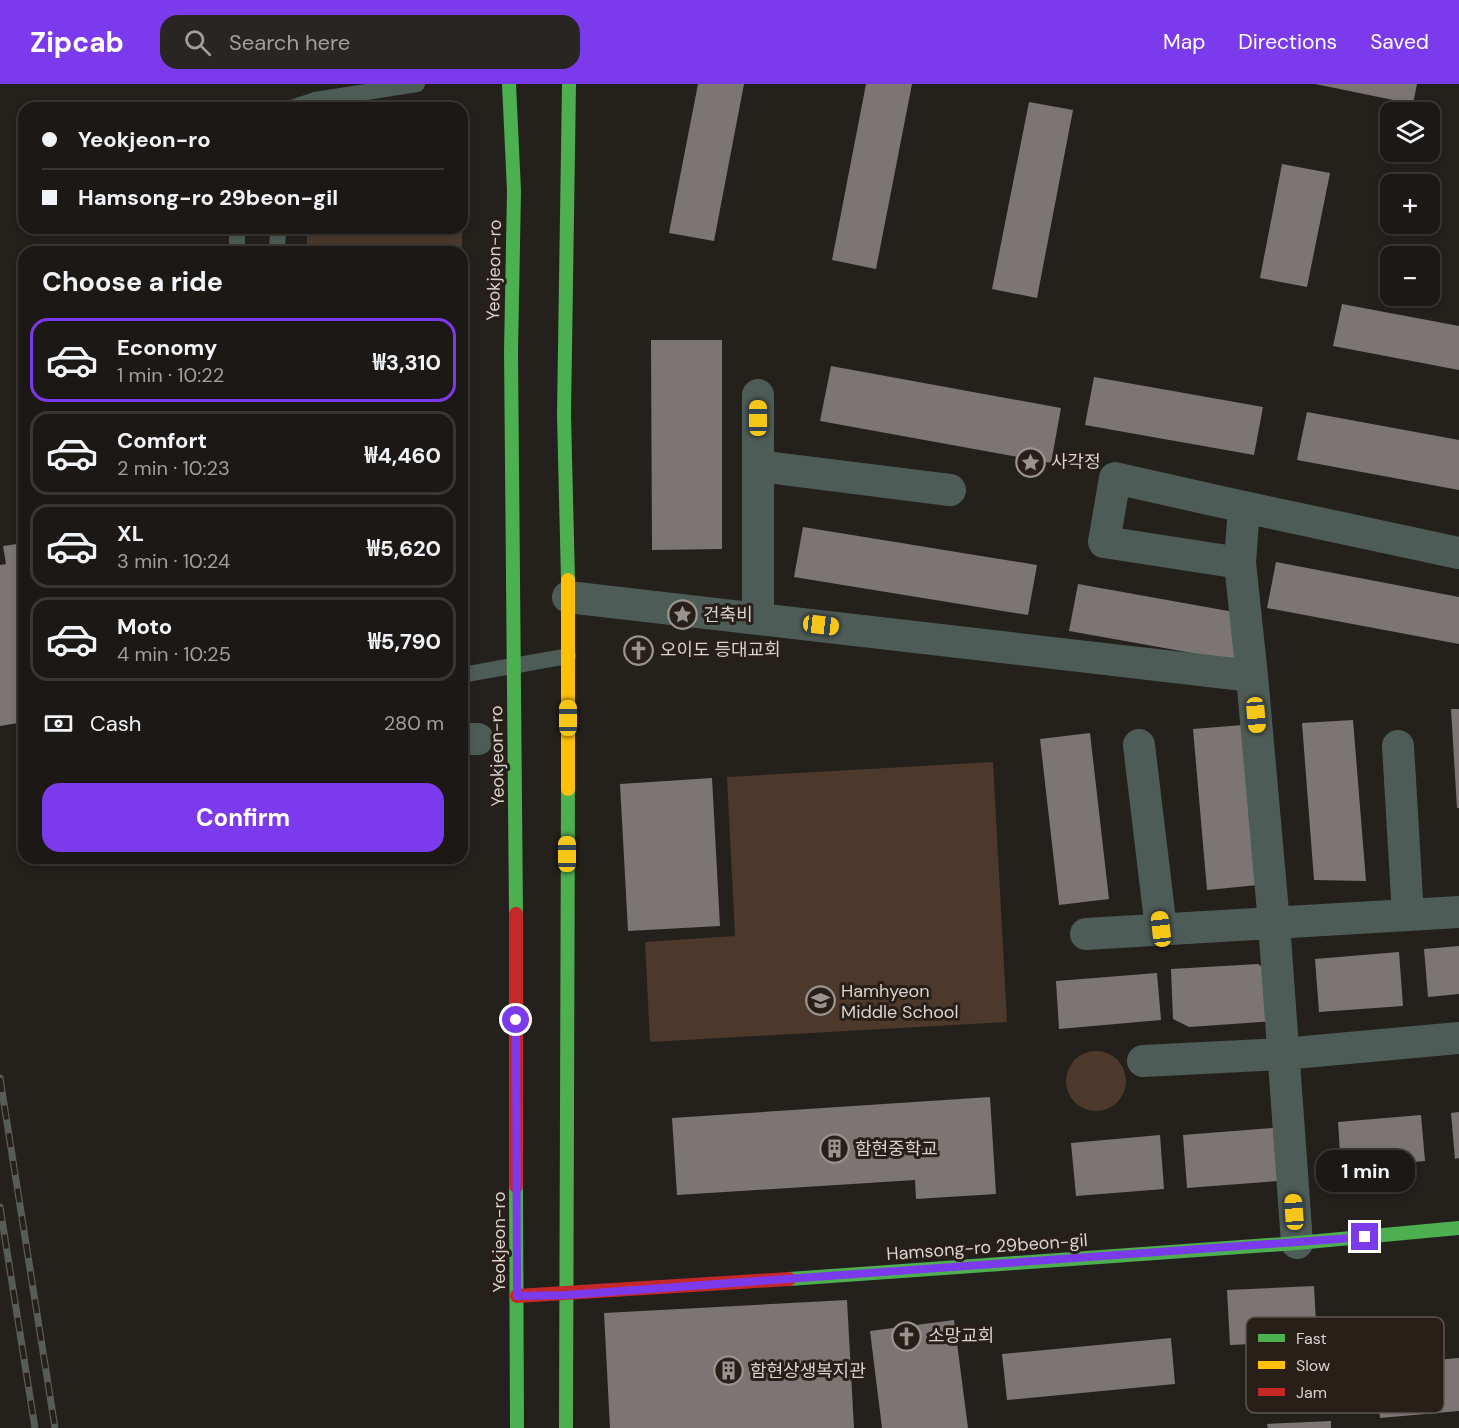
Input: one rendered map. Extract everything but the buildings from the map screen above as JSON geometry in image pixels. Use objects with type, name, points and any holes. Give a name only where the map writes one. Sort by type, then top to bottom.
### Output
[{"type":"main road","name":"Yeokjeon-ro","points":[[509,84],[514,191],[511,352],[517,1428]]},
{"type":"main road","points":[[566,1428],[568,597],[564,415],[569,84]]},
{"type":"main road","name":"Hamsong-ro 29beon-gil","points":[[517,1296],[566,1295],[1297,1243],[1459,1228]]},
{"type":"street","points":[[758,395],[758,618]]},
{"type":"street","points":[[758,466],[950,490]]},
{"type":"street","points":[[1240,563],[1104,542],[1115,478],[1459,553]]},
{"type":"street","points":[[1244,507],[1240,563],[1274,923],[1297,1243]]},
{"type":"street","points":[[568,597],[1252,676]]},
{"type":"street","points":[[1139,744],[1161,929]]},
{"type":"street","points":[[1398,746],[1408,915]]},
{"type":"street","points":[[1086,934],[1459,912]]},
{"type":"street","points":[[1143,1061],[1283,1054],[1459,1038]]},
{"type":"lane","points":[[322,102],[417,84]]},
{"type":"lane","points":[[468,674],[568,656]]},
{"type":"shaded area","points":[[307,234],[462,234],[462,246],[307,246]]},
{"type":"shaded area","points":[[993,762],[1007,1022],[650,1042],[645,942],[735,936],[727,777]]},
{"type":"shaded area","points":[[1096,1051],[1113,1056],[1121,1064],[1126,1081],[1121,1098],[1113,1106],[1096,1111],[1079,1106],[1071,1098],[1066,1081],[1071,1064],[1079,1056]]},
{"type":"railway","points":[[0,1078],[55,1428]]},
{"type":"railway","points":[[0,1207],[35,1428]]},
{"type":"traffic: fast","points":[[509,84],[514,191],[511,352],[516,914]]},
{"type":"traffic: fast","points":[[568,580],[564,415],[569,84]]},
{"type":"traffic: fast","points":[[566,1428],[568,789]]},
{"type":"traffic: fast","points":[[516,1186],[517,1428]]},
{"type":"traffic: fast","points":[[789,1279],[1297,1243],[1459,1228]]},
{"type":"traffic: slow","points":[[568,580],[568,789]]},
{"type":"traffic: jam","points":[[516,914],[516,1186]]},
{"type":"traffic: jam","points":[[517,1296],[789,1279]]},
{"type":"place","name":"사각정","points":[[1030,462]]},
{"type":"place","name":"건축비","points":[[682,615]]},
{"type":"place","name":"오이도 등대교회","points":[[639,650]]},
{"type":"place","name":"Hamhyeon Middle School","points":[[820,1001]]},
{"type":"place","name":"함현중학교","points":[[834,1149]]},
{"type":"place","name":"소망교회","points":[[907,1336]]},
{"type":"place","name":"함현상생복지관","points":[[729,1371]]},
{"type":"route","points":[[516,1020],[517,1296],[566,1295],[1365,1237]]}]
